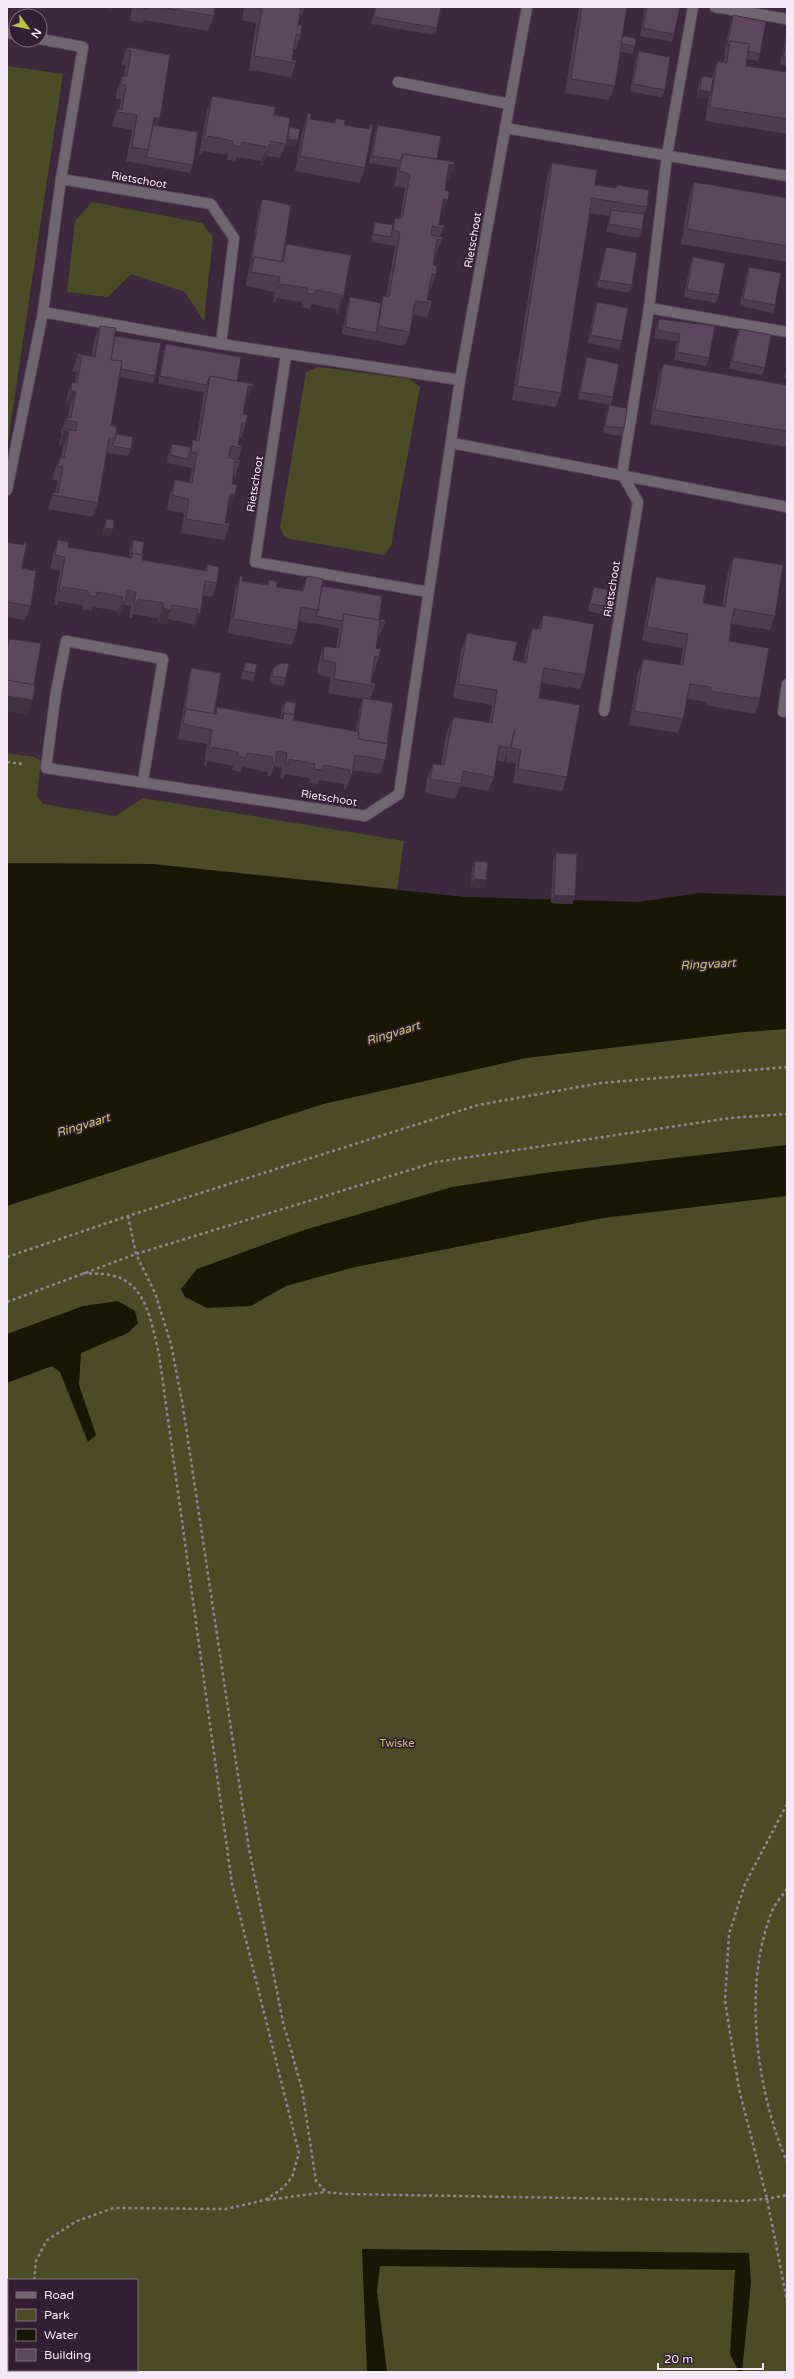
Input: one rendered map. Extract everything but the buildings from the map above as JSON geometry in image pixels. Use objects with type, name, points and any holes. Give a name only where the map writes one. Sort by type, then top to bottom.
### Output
[{"type":"street","name":"Rietschoot","points":[[143,781],[163,659],[66,641],[56,692],[46,768],[143,781],[365,816],[399,794],[428,592],[452,444],[460,380],[527,7]]},
{"type":"street","points":[[622,474],[649,308],[667,155],[693,7]]},
{"type":"street","points":[[716,7],[787,19]]},
{"type":"street","points":[[7,490],[43,312],[61,179],[83,47],[48,40]]},
{"type":"street","points":[[398,82],[510,104]]},
{"type":"street","points":[[505,128],[787,176]]},
{"type":"street","name":"Rietschoot","points":[[61,179],[211,204],[234,238],[221,344]]},
{"type":"street","points":[[649,308],[787,332]]},
{"type":"street","points":[[43,312],[286,355],[460,380]]},
{"type":"street","name":"Rietschoot","points":[[286,355],[255,562],[428,592]]},
{"type":"street","points":[[452,444],[622,474],[787,507]]},
{"type":"street","name":"Rietschoot","points":[[604,711],[638,502],[622,474]]},
{"type":"street","points":[[782,712],[787,684]]},
{"type":"path","points":[[7,1257],[128,1216],[478,1105],[601,1083],[787,1067]]},
{"type":"path","points":[[7,1302],[136,1254],[436,1162],[730,1118],[787,1114]]},
{"type":"path","points":[[128,1216],[136,1254],[155,1293],[171,1344],[183,1406],[249,1849],[283,2022],[302,2089],[314,2174],[316,2182],[326,2192]]},
{"type":"path","points":[[83,1273],[114,1276],[138,1290],[152,1321],[158,1354],[232,1884],[299,2153],[292,2177],[282,2188],[265,2200]]},
{"type":"path","points":[[787,1804],[745,1884],[729,1934],[726,2002],[738,2089],[767,2199],[787,2300]]},
{"type":"path","points":[[787,1889],[773,1908],[759,1958],[756,1990],[761,2083],[777,2140],[787,2162]]},
{"type":"path","points":[[34,2279],[36,2261],[47,2240],[84,2218],[114,2208],[226,2209],[265,2200],[326,2192],[354,2195],[739,2201],[767,2199],[787,2195]]},
{"type":"green space","points":[[7,66],[63,74],[7,448]]},
{"type":"green space","points":[[92,202],[202,223],[213,237],[204,321],[185,292],[131,274],[108,297],[67,292],[75,221]]},
{"type":"green space","points":[[318,367],[410,379],[420,387],[391,546],[383,555],[285,538],[280,528],[306,372]]},
{"type":"green space","points":[[7,753],[34,757],[41,761],[37,796],[43,804],[115,816],[143,798],[404,841],[397,889],[152,864],[7,863]]},
{"type":"green space","name":"Twiske","points":[[787,1004],[787,2372],[7,2372],[7,1196],[122,1168],[323,1104],[525,1058],[607,1048]]},
{"type":"water","name":"Ringvaart","points":[[7,863],[152,864],[465,897],[638,902],[700,893],[787,896],[787,1029],[745,1032],[526,1058],[323,1104],[7,1206]]},
{"type":"water","points":[[787,1145],[787,1196],[603,1218],[355,1267],[286,1286],[251,1306],[207,1308],[185,1297],[181,1289],[197,1269],[301,1231],[452,1187],[552,1172]]},
{"type":"water","points":[[118,1301],[135,1311],[138,1323],[128,1333],[81,1353],[79,1385],[96,1435],[88,1442],[60,1372],[52,1366],[7,1383],[7,1334],[83,1306]]},
{"type":"water","points":[[362,2249],[749,2253],[751,2283],[742,2372],[739,2372],[730,2354],[735,2270],[380,2266],[377,2291],[387,2372],[367,2372]]}]
